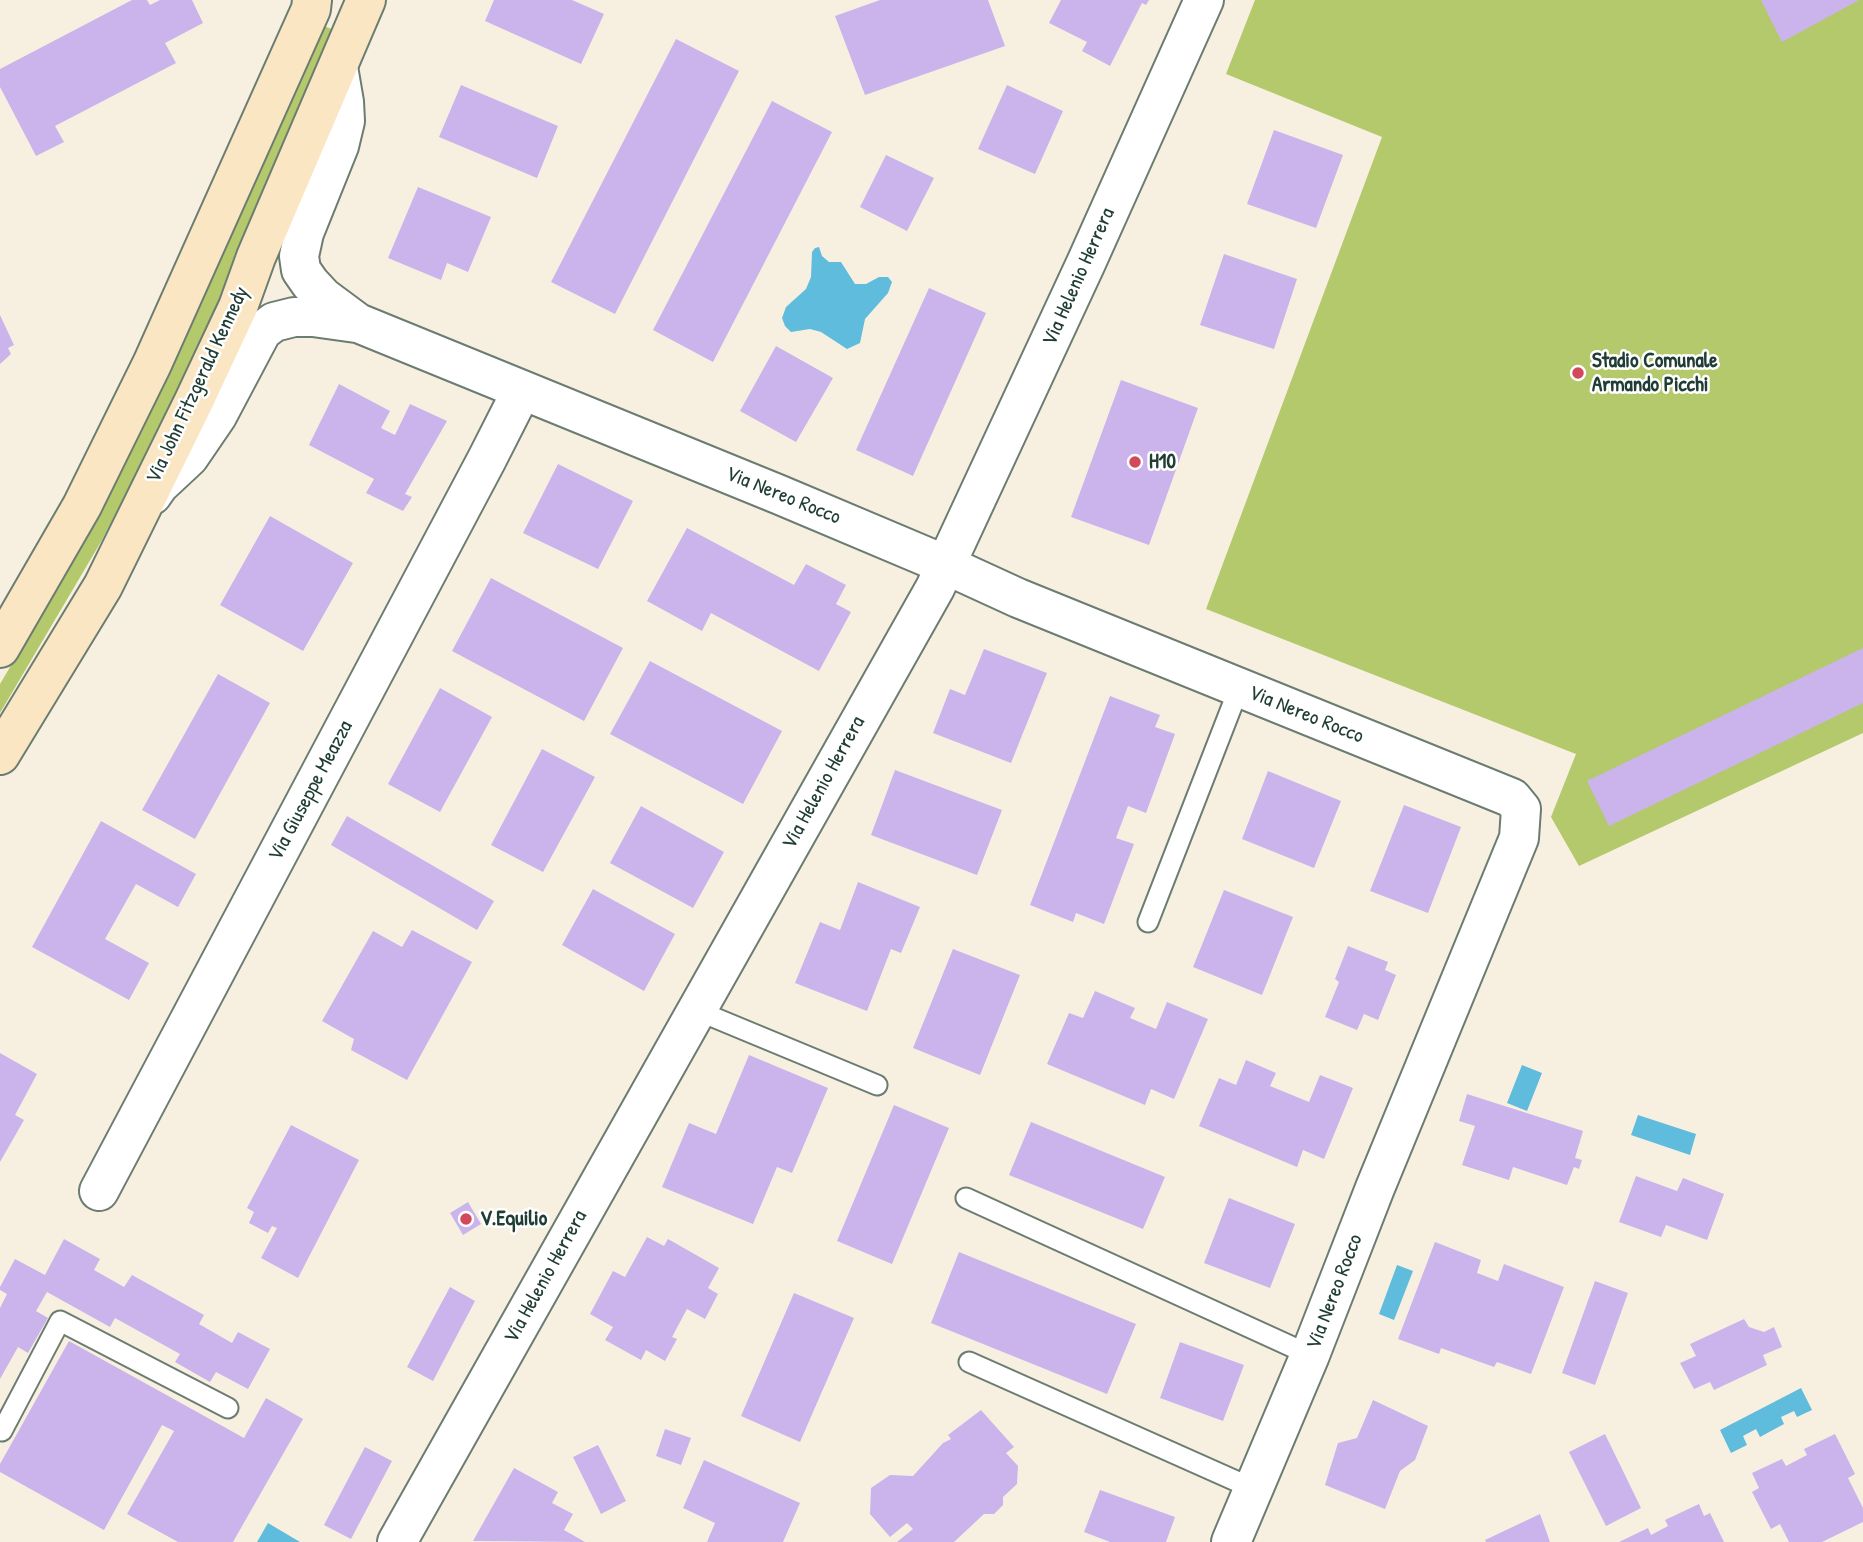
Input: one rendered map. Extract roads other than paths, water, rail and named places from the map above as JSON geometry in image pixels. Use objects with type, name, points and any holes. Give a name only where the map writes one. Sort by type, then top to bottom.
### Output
[{"type":"main road","points":[[0,648],[82,506],[152,364],[311,9],[312,0]]},
{"type":"main road","name":"Via John Fitzgerald Kennedy","points":[[0,755],[103,586],[135,520],[238,307],[256,257],[366,0]]},
{"type":"street","name":"Via Helenio Herrera","points":[[397,1542],[935,588],[1205,0]]},
{"type":"street","name":"Via Nereo Rocco","points":[[338,67],[345,102],[345,121],[340,146],[304,233],[299,256],[301,270],[310,283],[323,297],[358,323],[946,565],[1018,598],[1512,798],[1521,809],[1519,838],[1375,1188],[1310,1355],[1231,1542]]},
{"type":"street","name":"Via Nereo Rocco","points":[[135,520],[159,485],[189,457],[210,426],[262,331],[274,322],[294,317],[358,323]]},
{"type":"street","name":"Via Giuseppe Meazza","points":[[99,1191],[522,390]]},
{"type":"lane","points":[[1149,922],[1240,688]]},
{"type":"lane","points":[[696,1010],[877,1085]]},
{"type":"lane","points":[[966,1198],[1310,1355]]},
{"type":"lane","points":[[0,1430],[2,1431],[60,1321],[228,1408]]},
{"type":"lane","points":[[969,1362],[1254,1489]]},
{"type":"water","points":[[819,247],[822,256],[829,262],[841,262],[855,284],[866,284],[879,277],[888,277],[892,282],[888,293],[865,319],[860,343],[847,349],[821,332],[810,329],[791,332],[782,318],[786,307],[806,289],[811,277],[812,252]]},
{"type":"water","points":[[1522,1065],[1542,1073],[1527,1111],[1507,1103]]},
{"type":"water","points":[[1638,1115],[1696,1134],[1690,1155],[1631,1135]]},
{"type":"water","points":[[1397,1265],[1413,1271],[1394,1320],[1379,1314]]},
{"type":"water","points":[[1801,1388],[1812,1410],[1797,1417],[1794,1411],[1781,1417],[1784,1424],[1760,1437],[1756,1429],[1743,1436],[1747,1445],[1731,1453],[1720,1430]]},
{"type":"water","points":[[268,1523],[300,1542],[257,1542]]},
{"type":"place","name":"Stadio Comunale Armando Picchi","points":[[1578,373]]},
{"type":"place","name":"H10","points":[[1135,462]]},
{"type":"place","name":"V.Equilio","points":[[466,1219]]}]
